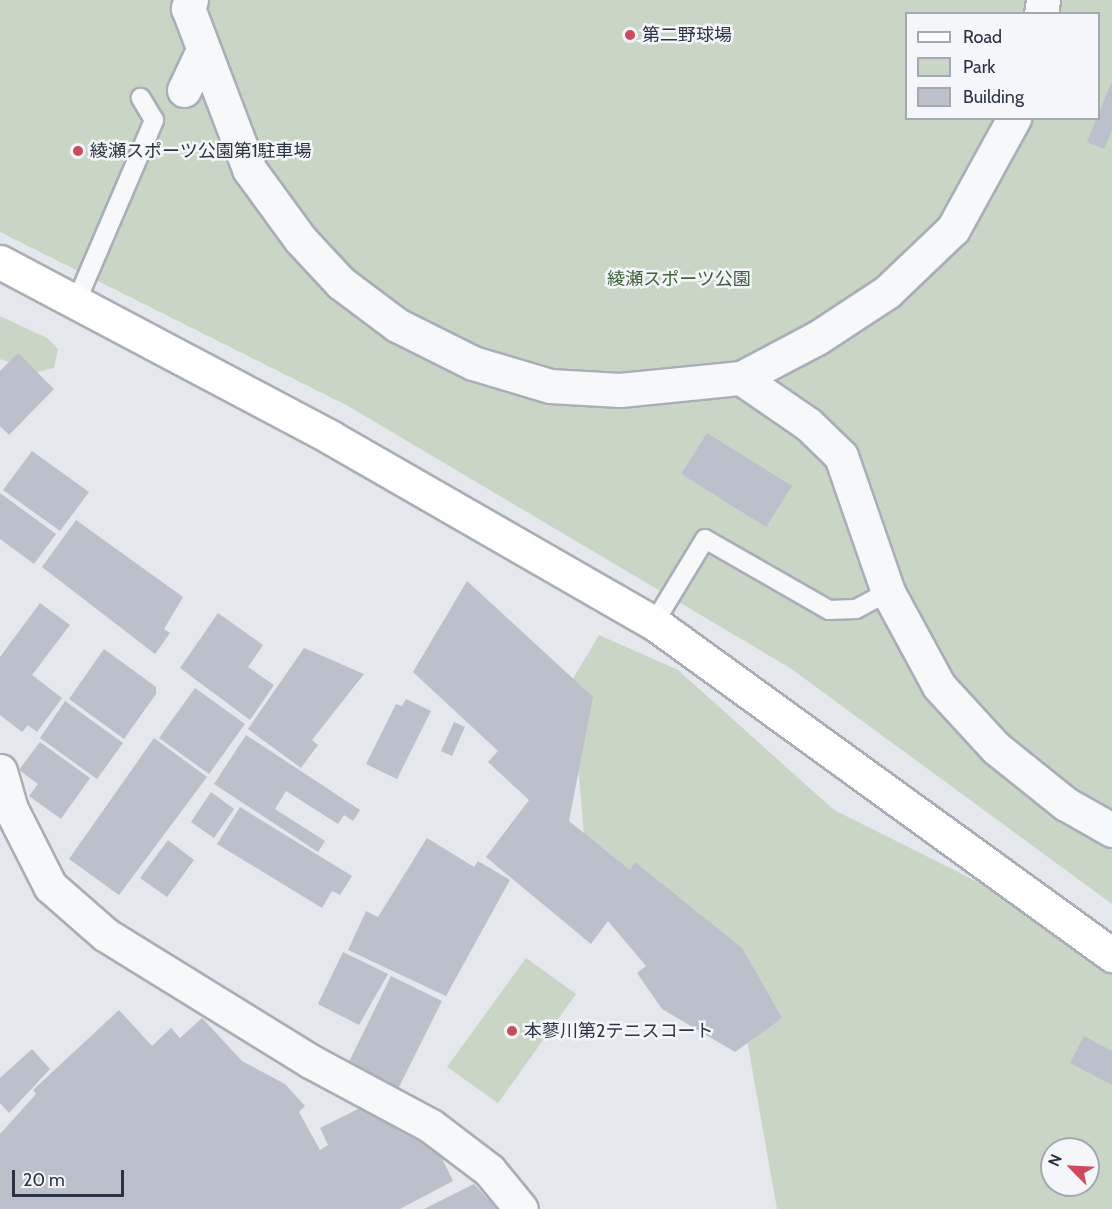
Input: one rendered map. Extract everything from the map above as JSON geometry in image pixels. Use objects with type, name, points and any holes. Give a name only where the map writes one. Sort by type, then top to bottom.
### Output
[{"type":"street","points":[[191,0],[188,8],[249,169],[300,239],[341,284],[397,326],[473,363],[550,386],[620,390],[741,378],[817,338],[887,292],[953,229],[1013,120]]},
{"type":"street","points":[[184,90],[203,50]]},
{"type":"street","points":[[0,262],[77,300],[330,436],[654,623],[1112,955]]},
{"type":"street","points":[[741,378],[808,424],[841,456],[888,592],[939,686],[996,748],[1066,804],[1112,830]]},
{"type":"street","points":[[0,771],[10,807],[50,886],[106,935],[310,1061],[430,1126],[489,1170],[521,1209]]},
{"type":"lane","points":[[77,300],[154,120],[141,98]]},
{"type":"lane","points":[[654,623],[705,539],[829,610],[856,609],[888,592]]},
{"type":"green space","name":"綾瀬スポーツ公園","points":[[0,0],[1112,0],[1112,904],[790,668],[348,406],[0,232]]},
{"type":"green space","points":[[0,316],[47,338],[58,349],[54,368],[38,372],[0,359]]},
{"type":"green space","points":[[599,635],[678,670],[834,810],[1112,949],[1112,1209],[777,1209],[741,1006],[584,835],[571,682]]},
{"type":"green space","name":"本蓼川第2テニスコート","points":[[526,958],[576,994],[498,1103],[447,1067]]},
{"type":"building","points":[[1112,81],[1112,130],[1104,149],[1087,142],[1096,120],[1100,120],[1100,110]]},
{"type":"building","points":[[18,353],[54,389],[9,435],[0,426],[0,371]]},
{"type":"building","points":[[707,433],[792,486],[766,527],[681,474]]},
{"type":"building","points":[[32,451],[89,492],[60,531],[3,490]]},
{"type":"building","points":[[0,493],[56,534],[34,564],[0,539]]},
{"type":"building","points":[[76,520],[183,597],[164,629],[170,633],[155,654],[42,567]]},
{"type":"building","points":[[467,581],[593,697],[569,821],[630,870],[635,862],[742,948],[782,1018],[735,1052],[662,1009],[637,973],[646,966],[608,921],[591,944],[486,857],[529,800],[488,762],[498,751],[413,672]]},
{"type":"building","points":[[40,603],[70,625],[32,675],[62,698],[37,732],[28,725],[22,732],[0,715],[0,657]]},
{"type":"building","points":[[218,613],[263,645],[248,667],[274,685],[250,720],[180,668]]},
{"type":"building","points":[[304,648],[364,674],[312,740],[318,745],[301,768],[248,729]]},
{"type":"building","points":[[104,649],[156,687],[156,694],[124,739],[69,699]]},
{"type":"building","points":[[195,688],[245,724],[209,774],[159,738]]},
{"type":"building","points":[[406,699],[431,711],[397,779],[366,764],[396,704],[402,706]]},
{"type":"building","points":[[65,701],[123,743],[97,779],[40,738]]},
{"type":"building","points":[[454,722],[465,727],[452,756],[441,751]]},
{"type":"building","points":[[246,735],[360,810],[353,821],[344,815],[338,824],[286,791],[275,809],[325,841],[318,852],[214,784]]},
{"type":"building","points":[[154,738],[207,777],[119,895],[69,859]]},
{"type":"building","points":[[40,742],[90,778],[61,819],[29,796],[38,784],[19,770]]},
{"type":"building","points":[[211,792],[234,809],[214,838],[191,822]]},
{"type":"building","points":[[240,807],[352,876],[340,895],[332,891],[322,908],[217,844]]},
{"type":"building","points":[[427,838],[474,867],[478,861],[510,880],[446,996],[348,950],[366,911],[378,917]]},
{"type":"building","points":[[168,840],[194,860],[167,897],[140,878]]},
{"type":"building","points":[[343,952],[388,974],[359,1025],[318,1004]]},
{"type":"building","points":[[391,976],[442,1001],[398,1089],[348,1064]]},
{"type":"building","points":[[119,1010],[152,1046],[171,1028],[180,1038],[202,1018],[242,1061],[285,1084],[305,1106],[299,1112],[320,1150],[328,1145],[320,1128],[378,1099],[436,1146],[453,1181],[400,1209],[0,1209],[0,1134],[36,1094],[33,1090]]},
{"type":"building","points":[[1084,1036],[1112,1051],[1112,1085],[1070,1063]]},
{"type":"building","points":[[32,1049],[50,1069],[9,1113],[0,1103],[0,1078]]},
{"type":"building","points":[[474,1184],[497,1209],[424,1209]]},
{"type":"place","name":"第二野球場","points":[[630,35]]},
{"type":"place","name":"綾瀬スポーツ公園第1駐車場","points":[[78,151]]},
{"type":"place","name":"本蓼川第2テニスコート","points":[[512,1031]]}]
